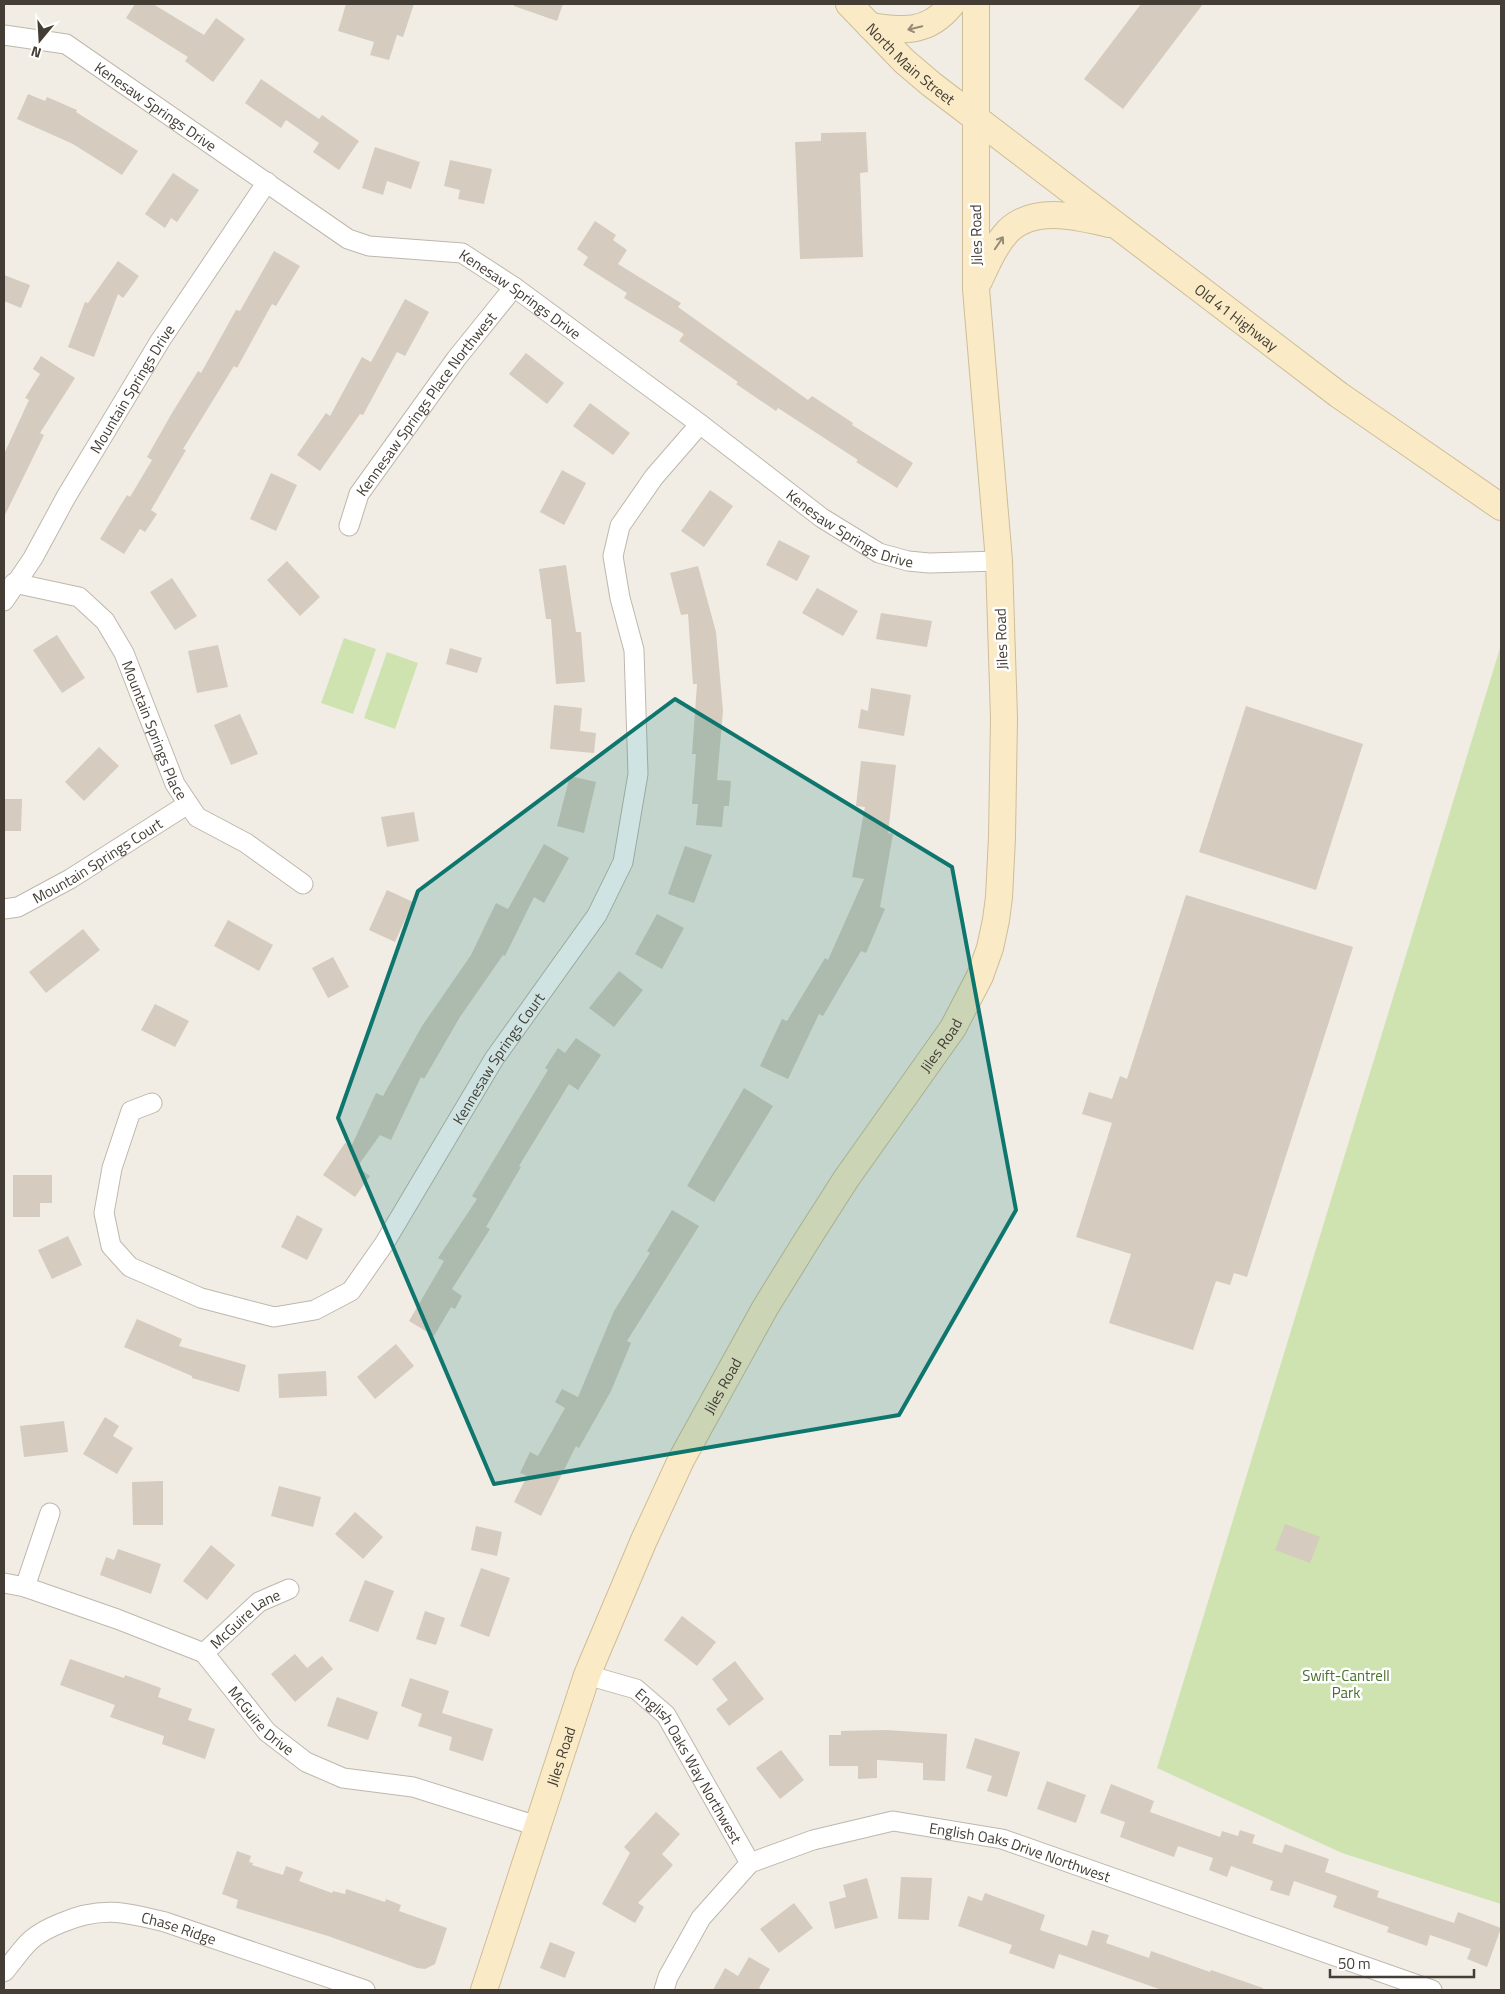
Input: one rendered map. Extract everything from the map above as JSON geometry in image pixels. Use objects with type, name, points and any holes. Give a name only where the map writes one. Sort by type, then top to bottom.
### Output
[{"type":"street","name":"North Main Street","points":[[849,4],[931,84],[976,119]]},
{"type":"street","points":[[870,26],[898,30],[917,28],[937,19],[952,4]]},
{"type":"street","name":"Jiles Road","points":[[484,1990],[587,1675],[644,1540],[678,1468],[742,1348],[807,1240],[846,1179],[949,1035],[980,976],[996,920],[1002,837],[1004,718],[999,561],[976,286],[976,4]]},
{"type":"street","name":"Kenesaw Springs Drive","points":[[4,35],[66,44],[348,239],[369,246],[462,254],[514,286],[700,424],[822,518],[879,553],[908,561],[929,563],[999,561]]},
{"type":"street","name":"Old 41 Highway","points":[[976,119],[1339,395],[1501,507]]},
{"type":"street","name":"Mountain Springs Drive","points":[[4,600],[33,558],[66,497],[160,341],[267,182]]},
{"type":"street","points":[[976,286],[1000,241],[1010,230],[1024,221],[1042,216],[1066,215],[1116,225]]},
{"type":"street","name":"Kennesaw Springs Place Northwest","points":[[349,526],[359,494],[456,359],[514,286]]},
{"type":"street","name":"Kennesaw Springs Court","points":[[152,1103],[131,1111],[112,1168],[104,1214],[111,1246],[130,1267],[201,1298],[274,1318],[315,1310],[351,1291],[384,1244],[494,1059],[597,914],[623,862],[638,774],[634,650],[620,598],[613,556],[620,526],[654,476],[700,424]]},
{"type":"street","name":"Mountain Springs Place","points":[[14,583],[79,597],[105,621],[124,653],[174,784],[188,804],[198,817],[246,843],[303,884]]},
{"type":"street","name":"Mountain Springs Court","points":[[4,908],[18,907],[70,879],[188,804]]},
{"type":"street","points":[[24,1587],[50,1513]]},
{"type":"street","points":[[4,1582],[117,1619],[204,1653]]},
{"type":"street","name":"McGuire Lane","points":[[204,1653],[259,1602],[289,1589]]},
{"type":"street","name":"McGuire Drive","points":[[204,1653],[267,1732],[306,1762],[343,1778],[413,1787],[537,1826]]},
{"type":"street","name":"English Oaks Way Northwest","points":[[587,1675],[636,1689],[666,1715],[750,1863]]},
{"type":"street","name":"English Oaks Drive Northwest","points":[[664,1990],[668,1977],[700,1918],[750,1863],[813,1840],[893,1821],[1002,1839],[1432,1990]]},
{"type":"street","name":"Chase Ridge","points":[[4,1972],[31,1940],[52,1927],[81,1914],[108,1912],[137,1915],[165,1922],[365,1990]]},
{"type":"highlighted area","points":[[675,699],[952,867],[1016,1210],[899,1415],[494,1484],[338,1118],[418,891]]},
{"type":"green space","points":[[344,638],[376,649],[353,714],[321,703]]},
{"type":"green space","name":"Swift-Cantrell Park","points":[[1501,645],[1501,1904],[1342,1853],[1157,1768]]},
{"type":"green space","points":[[387,652],[418,663],[395,729],[364,718]]},
{"type":"building","points":[[135,4],[153,4],[204,35],[216,18],[245,39],[213,82],[185,61],[188,57],[126,18]]},
{"type":"building","points":[[346,4],[414,4],[403,37],[397,35],[389,60],[370,55],[374,42],[338,31]]},
{"type":"building","points":[[514,4],[563,4],[557,21],[514,6]]},
{"type":"building","points":[[1141,4],[1203,4],[1123,109],[1084,79]]},
{"type":"building","points":[[261,79],[319,119],[322,115],[359,141],[339,170],[313,152],[319,143],[286,120],[281,128],[245,103]]},
{"type":"building","points":[[28,94],[45,101],[47,97],[77,110],[76,112],[138,151],[122,175],[73,144],[17,119]]},
{"type":"building","points":[[866,132],[868,172],[860,173],[863,257],[800,259],[795,142],[821,141],[821,133]]},
{"type":"building","points":[[375,147],[420,162],[411,189],[387,181],[383,195],[362,188]]},
{"type":"building","points":[[450,160],[492,169],[484,204],[458,199],[460,190],[444,186]]},
{"type":"building","points":[[173,173],[199,190],[177,222],[171,218],[165,228],[145,214]]},
{"type":"building","points":[[595,221],[616,235],[613,240],[627,250],[618,264],[681,303],[678,307],[808,400],[812,396],[853,423],[852,425],[913,463],[897,488],[778,408],[776,411],[736,384],[738,382],[679,341],[684,334],[624,298],[627,293],[583,265],[588,257],[577,249]]},
{"type":"building","points":[[274,251],[300,266],[276,306],[272,304],[237,368],[234,366],[183,449],[186,450],[151,510],[157,514],[145,532],[140,529],[124,554],[100,539],[127,495],[130,497],[152,460],[147,457],[172,413],[198,371],[201,373],[236,310],[240,311]]},
{"type":"building","points":[[118,261],[139,276],[123,298],[118,294],[94,357],[68,347],[85,302],[88,303]]},
{"type":"building","points":[[4,275],[30,285],[21,308],[4,301]]},
{"type":"building","points":[[405,299],[429,312],[405,356],[397,352],[363,415],[360,414],[320,471],[297,455],[326,413],[330,416],[362,357],[371,362]]},
{"type":"building","points":[[526,353],[564,383],[547,404],[509,374]]},
{"type":"building","points":[[41,356],[75,378],[40,433],[44,435],[4,517],[4,454],[29,400],[25,398],[40,374],[33,369]]},
{"type":"building","points":[[590,403],[630,433],[613,455],[573,426]]},
{"type":"building","points":[[562,470],[586,483],[564,525],[540,512]]},
{"type":"building","points":[[271,473],[297,485],[276,531],[250,519]]},
{"type":"building","points":[[710,490],[733,506],[704,547],[681,531]]},
{"type":"building","points":[[779,540],[810,556],[797,581],[766,565]]},
{"type":"building","points":[[287,561],[320,597],[300,616],[267,580]]},
{"type":"building","points":[[566,565],[576,632],[581,632],[585,682],[556,684],[551,619],[546,619],[539,569]]},
{"type":"building","points":[[698,566],[716,632],[723,711],[717,780],[731,781],[729,806],[724,806],[722,827],[696,825],[698,804],[692,804],[696,754],[692,754],[697,684],[693,684],[688,614],[681,615],[670,573]]},
{"type":"building","points":[[172,578],[197,616],[175,630],[150,592]]},
{"type":"building","points":[[817,588],[858,611],[843,636],[802,613]]},
{"type":"building","points":[[881,613],[932,621],[927,647],[876,639]]},
{"type":"building","points":[[57,635],[85,678],[62,693],[33,650]]},
{"type":"building","points":[[218,645],[228,687],[197,693],[188,651]]},
{"type":"building","points":[[450,648],[482,658],[477,673],[446,664]]},
{"type":"building","points":[[871,688],[911,695],[904,736],[858,728],[861,709],[868,711]]},
{"type":"building","points":[[554,705],[582,708],[580,731],[596,733],[594,753],[550,749]]},
{"type":"building","points":[[1246,706],[1363,744],[1316,890],[1199,852]]},
{"type":"building","points":[[240,714],[258,754],[231,765],[214,725]]},
{"type":"building","points":[[99,747],[119,766],[84,801],[65,782]]},
{"type":"building","points":[[861,761],[896,765],[888,833],[893,834],[880,907],[885,909],[866,953],[861,951],[823,1016],[819,1014],[788,1079],[760,1066],[782,1019],[787,1021],[825,958],[828,960],[864,879],[852,877],[865,807],[856,806]]},
{"type":"building","points":[[570,776],[596,782],[584,833],[557,826]]},
{"type":"building","points":[[4,799],[22,799],[21,831],[4,831]]},
{"type":"building","points":[[414,812],[419,841],[387,847],[381,817]]},
{"type":"building","points":[[544,844],[569,858],[544,903],[534,897],[505,956],[503,955],[460,1017],[424,1079],[421,1077],[391,1140],[380,1135],[357,1167],[370,1176],[355,1197],[323,1175],[345,1143],[351,1147],[376,1093],[383,1096],[422,1026],[471,955],[496,903],[508,909]]},
{"type":"building","points":[[685,846],[712,855],[694,903],[668,894]]},
{"type":"building","points":[[387,890],[413,902],[395,942],[369,930]]},
{"type":"building","points":[[1186,895],[1353,947],[1247,1277],[1234,1273],[1230,1285],[1216,1281],[1193,1350],[1109,1323],[1131,1254],[1076,1237],[1112,1123],[1082,1114],[1089,1092],[1112,1099],[1120,1076],[1127,1079]]},
{"type":"building","points":[[657,914],[684,928],[662,969],[635,954]]},
{"type":"building","points":[[228,920],[273,945],[259,971],[214,946]]},
{"type":"building","points":[[83,929],[100,950],[46,993],[29,972]]},
{"type":"building","points":[[333,957],[349,987],[328,998],[312,968]]},
{"type":"building","points":[[619,971],[643,990],[614,1027],[589,1008]]},
{"type":"building","points":[[155,1004],[189,1021],[175,1047],[141,1030]]},
{"type":"building","points":[[576,1038],[601,1055],[578,1090],[569,1084],[519,1166],[521,1167],[486,1227],[490,1229],[452,1289],[462,1296],[455,1309],[451,1307],[434,1336],[409,1321],[444,1261],[438,1258],[477,1199],[472,1196],[548,1070],[545,1068],[558,1048],[565,1053]]},
{"type":"building","points":[[744,1088],[773,1106],[714,1202],[687,1186]]},
{"type":"building","points":[[13,1175],[52,1175],[52,1203],[40,1203],[40,1217],[13,1217]]},
{"type":"building","points":[[672,1210],[699,1226],[627,1341],[631,1343],[611,1391],[579,1448],[576,1446],[541,1516],[514,1502],[527,1476],[520,1473],[530,1452],[538,1456],[565,1408],[555,1402],[562,1389],[578,1397],[614,1311],[650,1253],[647,1251]]},
{"type":"building","points":[[297,1215],[323,1229],[307,1260],[281,1247]]},
{"type":"building","points":[[68,1236],[82,1265],[52,1279],[38,1250]]},
{"type":"building","points":[[137,1319],[182,1339],[179,1346],[246,1365],[239,1392],[192,1378],[192,1376],[124,1347]]},
{"type":"building","points":[[396,1344],[414,1366],[375,1399],[357,1377]]},
{"type":"building","points":[[326,1371],[327,1396],[279,1398],[278,1374]]},
{"type":"building","points":[[105,1417],[119,1426],[113,1436],[133,1448],[117,1474],[83,1454]]},
{"type":"building","points":[[64,1421],[68,1452],[24,1457],[20,1426]]},
{"type":"building","points":[[163,1481],[163,1525],[133,1525],[132,1482]]},
{"type":"building","points":[[279,1486],[321,1497],[313,1527],[271,1516]]},
{"type":"building","points":[[355,1512],[383,1537],[363,1559],[335,1534]]},
{"type":"building","points":[[1285,1524],[1320,1537],[1310,1563],[1275,1550]]},
{"type":"building","points":[[476,1526],[502,1532],[497,1556],[471,1550]]},
{"type":"building","points":[[211,1545],[235,1565],[207,1600],[183,1581]]},
{"type":"building","points":[[118,1549],[161,1564],[151,1594],[100,1575],[106,1557],[114,1560]]},
{"type":"building","points":[[481,1568],[510,1578],[489,1637],[460,1626]]},
{"type":"building","points":[[365,1580],[394,1591],[378,1632],[349,1621]]},
{"type":"building","points":[[425,1611],[445,1618],[436,1645],[416,1639]]},
{"type":"building","points":[[682,1616],[716,1642],[697,1666],[664,1640]]},
{"type":"building","points":[[295,1654],[307,1668],[322,1656],[333,1669],[295,1702],[271,1674]]},
{"type":"building","points":[[70,1659],[124,1678],[125,1675],[161,1688],[158,1697],[192,1709],[188,1720],[215,1729],[205,1759],[162,1744],[164,1736],[110,1717],[115,1705],[60,1685]]},
{"type":"building","points":[[735,1661],[764,1699],[729,1726],[716,1709],[728,1700],[712,1679]]},
{"type":"building","points":[[410,1678],[449,1691],[442,1713],[493,1729],[483,1761],[449,1750],[452,1737],[418,1726],[422,1714],[401,1706]]},
{"type":"building","points":[[337,1697],[378,1712],[368,1740],[327,1726]]},
{"type":"building","points":[[886,1730],[947,1734],[945,1781],[923,1780],[923,1763],[877,1760],[877,1778],[858,1779],[858,1766],[829,1766],[829,1735],[841,1735],[841,1731]]},
{"type":"building","points":[[975,1738],[1020,1752],[1007,1797],[987,1791],[992,1776],[966,1768]]},
{"type":"building","points":[[781,1750],[804,1780],[780,1799],[756,1768]]},
{"type":"building","points":[[1047,1781],[1086,1795],[1076,1823],[1037,1809]]},
{"type":"building","points":[[1111,1784],[1154,1801],[1150,1812],[1220,1837],[1222,1831],[1238,1836],[1240,1830],[1255,1835],[1252,1843],[1282,1853],[1285,1844],[1329,1859],[1325,1872],[1379,1891],[1377,1897],[1454,1923],[1458,1912],[1501,1928],[1487,1967],[1467,1959],[1471,1949],[1430,1935],[1427,1946],[1387,1932],[1389,1927],[1333,1907],[1337,1896],[1294,1881],[1289,1896],[1270,1890],[1273,1881],[1231,1866],[1227,1877],[1209,1870],[1213,1858],[1178,1846],[1174,1857],[1120,1837],[1125,1822],[1100,1813]]},
{"type":"building","points":[[656,1812],[680,1834],[662,1854],[673,1865],[638,1903],[644,1907],[635,1923],[602,1904],[630,1853],[624,1847]]},
{"type":"building","points":[[237,1851],[251,1856],[249,1862],[253,1863],[252,1865],[283,1875],[286,1866],[303,1872],[299,1881],[332,1893],[333,1891],[345,1894],[346,1889],[385,1902],[386,1899],[401,1905],[399,1911],[447,1928],[435,1964],[425,1969],[417,1968],[328,1936],[236,1908],[238,1900],[222,1894]]},
{"type":"building","points":[[901,1877],[932,1878],[929,1920],[898,1919]]},
{"type":"building","points":[[867,1878],[878,1918],[835,1929],[829,1902],[846,1897],[843,1885]]},
{"type":"building","points":[[985,1893],[1045,1915],[1040,1930],[1087,1946],[1092,1930],[1109,1935],[1106,1943],[1149,1958],[1151,1951],[1263,1988],[1263,1990],[1162,1990],[1059,1954],[1054,1969],[1009,1953],[1012,1945],[958,1926],[968,1896],[982,1901]]},
{"type":"building","points":[[794,1903],[813,1928],[779,1953],[760,1929]]},
{"type":"building","points":[[550,1942],[575,1952],[565,1978],[540,1968]]},
{"type":"building","points":[[749,1957],[770,1969],[759,1988],[763,1990],[713,1990],[725,1968],[738,1976]]}]
